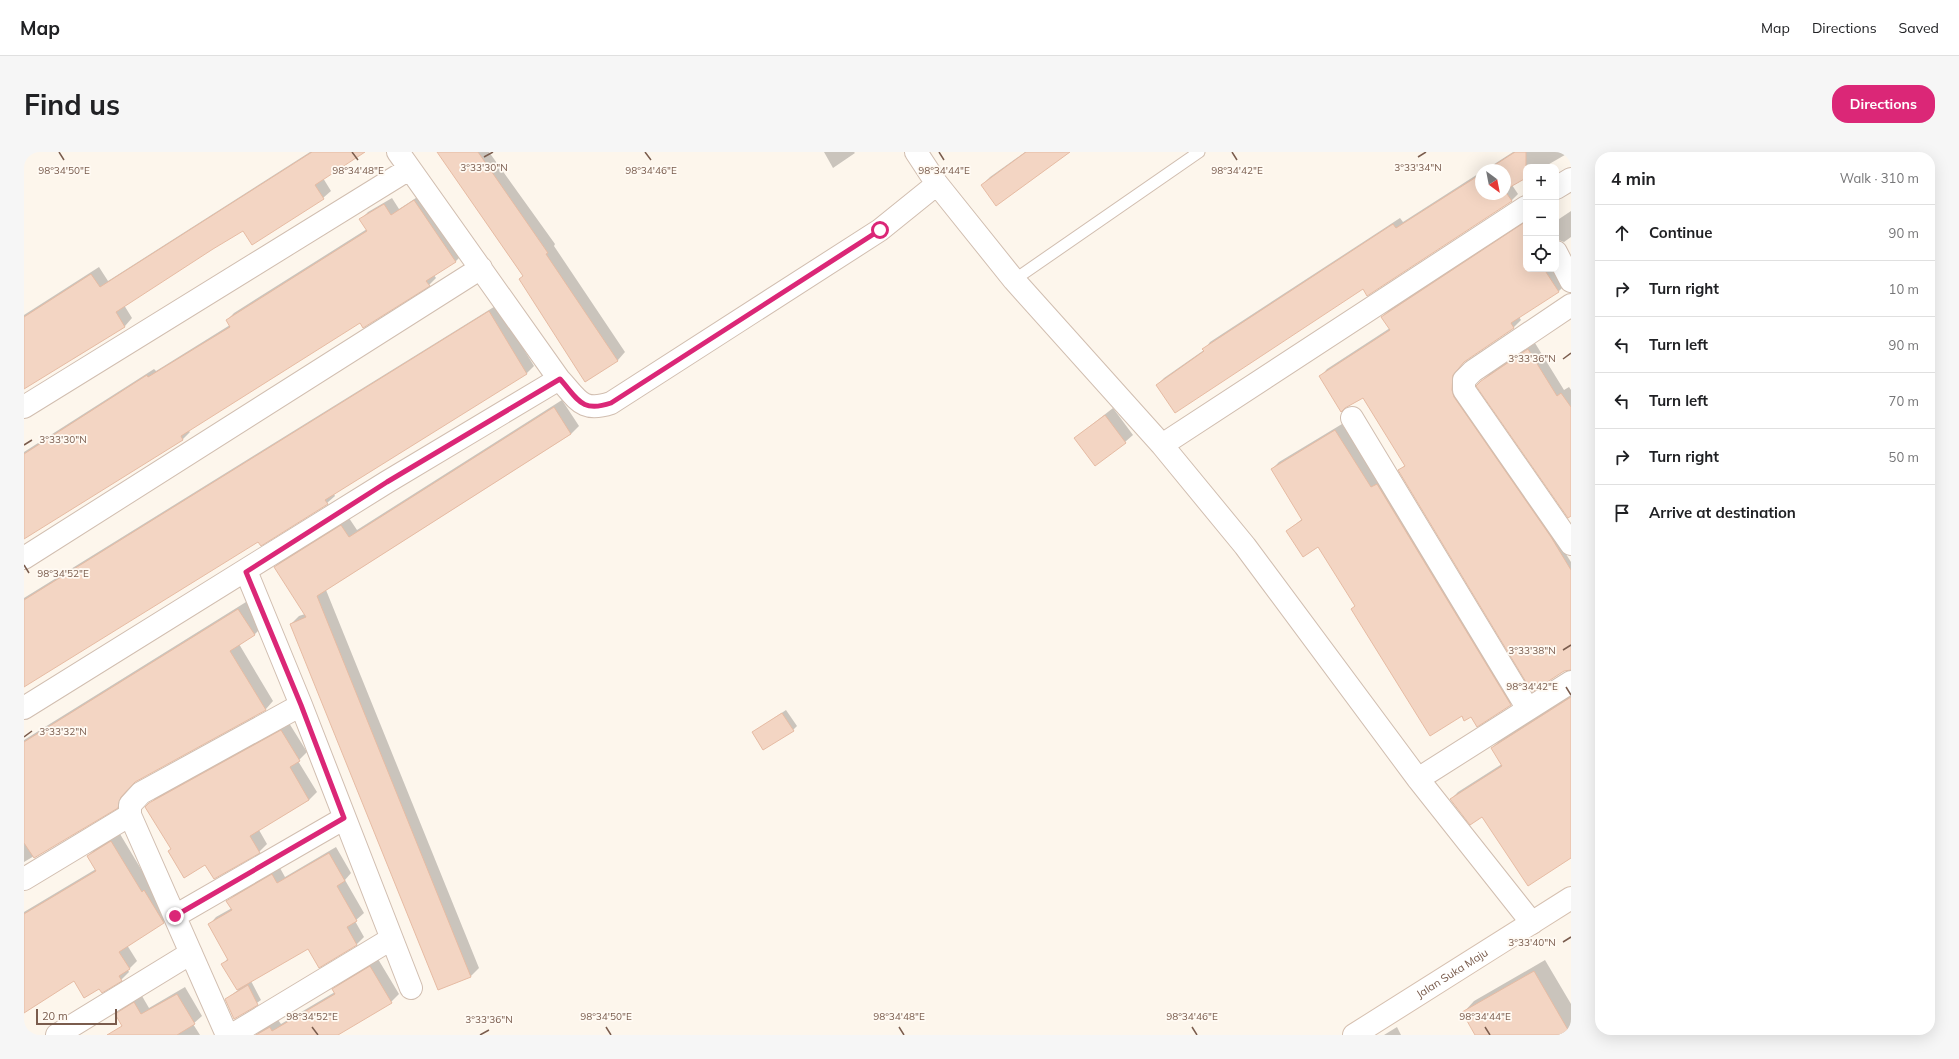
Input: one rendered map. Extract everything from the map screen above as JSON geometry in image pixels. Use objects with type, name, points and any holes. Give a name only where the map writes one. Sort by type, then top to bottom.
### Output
[{"type":"street","points":[[916,152],[938,184],[1014,280],[1162,445],[1245,546],[1418,779],[1532,923]]},
{"type":"street","points":[[24,407],[403,160],[560,379],[584,406],[597,407],[611,403],[880,230],[938,184]]},
{"type":"street","points":[[1559,186],[1571,179]]},
{"type":"street","points":[[1162,445],[1523,209]]},
{"type":"street","points":[[1559,258],[1571,281]]},
{"type":"street","points":[[24,558],[481,268]]},
{"type":"street","points":[[1571,305],[1472,371],[1464,380],[1464,390],[1571,544]]},
{"type":"street","points":[[24,708],[246,572],[387,482],[560,379]]},
{"type":"street","points":[[1352,418],[1528,709]]},
{"type":"street","points":[[246,572],[301,705],[411,988]]},
{"type":"street","points":[[1418,779],[1571,682]]},
{"type":"street","points":[[227,1035],[130,815],[130,805],[141,793],[301,705]]},
{"type":"street","points":[[24,879],[130,815]]},
{"type":"street","points":[[175,916],[344,818]]},
{"type":"street","name":"Jalan Suka Maju","points":[[1354,1035],[1571,898]]},
{"type":"street","points":[[232,1035],[391,939]]},
{"type":"street","points":[[57,1035],[191,954]]},
{"type":"lane","points":[[1014,280],[1199,152]]},
{"type":"building","points":[[312,152],[365,152],[315,185],[324,199],[252,245],[243,231],[213,249],[116,312],[125,327],[24,389],[24,317],[91,274],[100,287]]},
{"type":"building","points":[[437,152],[478,152],[548,253],[546,254],[618,361],[585,382],[519,279],[523,276]]},
{"type":"building","points":[[1026,152],[1070,152],[996,206],[981,185]]},
{"type":"building","points":[[1515,152],[1526,152],[1526,164],[1523,164],[1523,180],[1511,187],[1511,164],[1496,164]]},
{"type":"building","points":[[1475,178],[1475,200],[1511,200],[1512,201],[1367,296],[1363,289],[1175,413],[1156,385],[1204,351],[1202,349],[1393,224],[1396,228]]},
{"type":"building","points":[[414,200],[456,262],[426,281],[430,286],[363,328],[360,323],[181,436],[183,440],[24,539],[24,454],[147,375],[148,377],[230,327],[226,320],[367,231],[359,219],[384,204],[391,215]]},
{"type":"building","points":[[1523,223],[1523,272],[1546,272],[1559,292],[1511,323],[1514,328],[1464,362],[1453,375],[1452,390],[1454,397],[1551,537],[1571,570],[1571,670],[1564,671],[1532,692],[1398,470],[1405,466],[1363,398],[1345,408],[1341,412],[1319,376],[1390,330],[1381,317]]},
{"type":"building","points":[[489,311],[527,374],[325,500],[328,504],[261,546],[258,542],[24,687],[24,600]]},
{"type":"building","points":[[1528,349],[1557,396],[1561,393],[1571,407],[1571,516],[1568,518],[1476,386]]},
{"type":"building","points":[[554,407],[571,434],[317,596],[471,977],[438,990],[290,624],[306,617],[274,567],[341,525],[349,537]]},
{"type":"building","points":[[1105,415],[1126,443],[1095,466],[1074,438]]},
{"type":"building","points":[[1335,430],[1371,487],[1377,484],[1511,705],[1477,727],[1471,717],[1464,721],[1462,716],[1430,736],[1351,609],[1355,606],[1318,547],[1303,557],[1286,531],[1302,520],[1271,469]]},
{"type":"building","points":[[238,609],[255,635],[230,651],[266,710],[135,782],[121,797],[118,808],[34,858],[24,843],[24,742]]},
{"type":"building","points":[[1571,697],[1571,858],[1528,886],[1482,817],[1470,825],[1450,799],[1502,766],[1491,748]]},
{"type":"building","points":[[782,713],[794,731],[763,750],[752,732]]},
{"type":"building","points":[[281,730],[300,761],[290,767],[309,800],[250,836],[260,853],[214,879],[205,865],[184,878],[168,851],[171,849],[145,807],[149,803]]},
{"type":"building","points":[[111,841],[142,892],[144,890],[164,923],[119,952],[130,969],[119,976],[122,981],[102,993],[99,989],[84,998],[74,981],[24,1013],[24,914],[96,871],[87,856]]},
{"type":"building","points":[[329,853],[345,881],[337,886],[357,921],[347,927],[357,945],[319,968],[308,949],[237,990],[221,964],[228,960],[208,924],[232,910],[226,901],[272,874],[277,883]]},
{"type":"building","points":[[370,966],[392,1003],[338,1035],[256,1035],[270,1027],[272,1031],[335,994],[332,989]]},
{"type":"building","points":[[1534,971],[1571,1035],[1475,1035],[1462,1012]]},
{"type":"building","points":[[248,985],[258,1005],[234,1019],[225,999]]},
{"type":"building","points":[[177,994],[195,1024],[177,1035],[107,1035],[122,1026],[115,1014],[134,1002],[141,1014]]},
{"type":"route","points":[[175,916],[344,818],[301,705],[246,572],[387,482],[560,379],[584,406],[597,407],[611,403],[880,230]]}]
